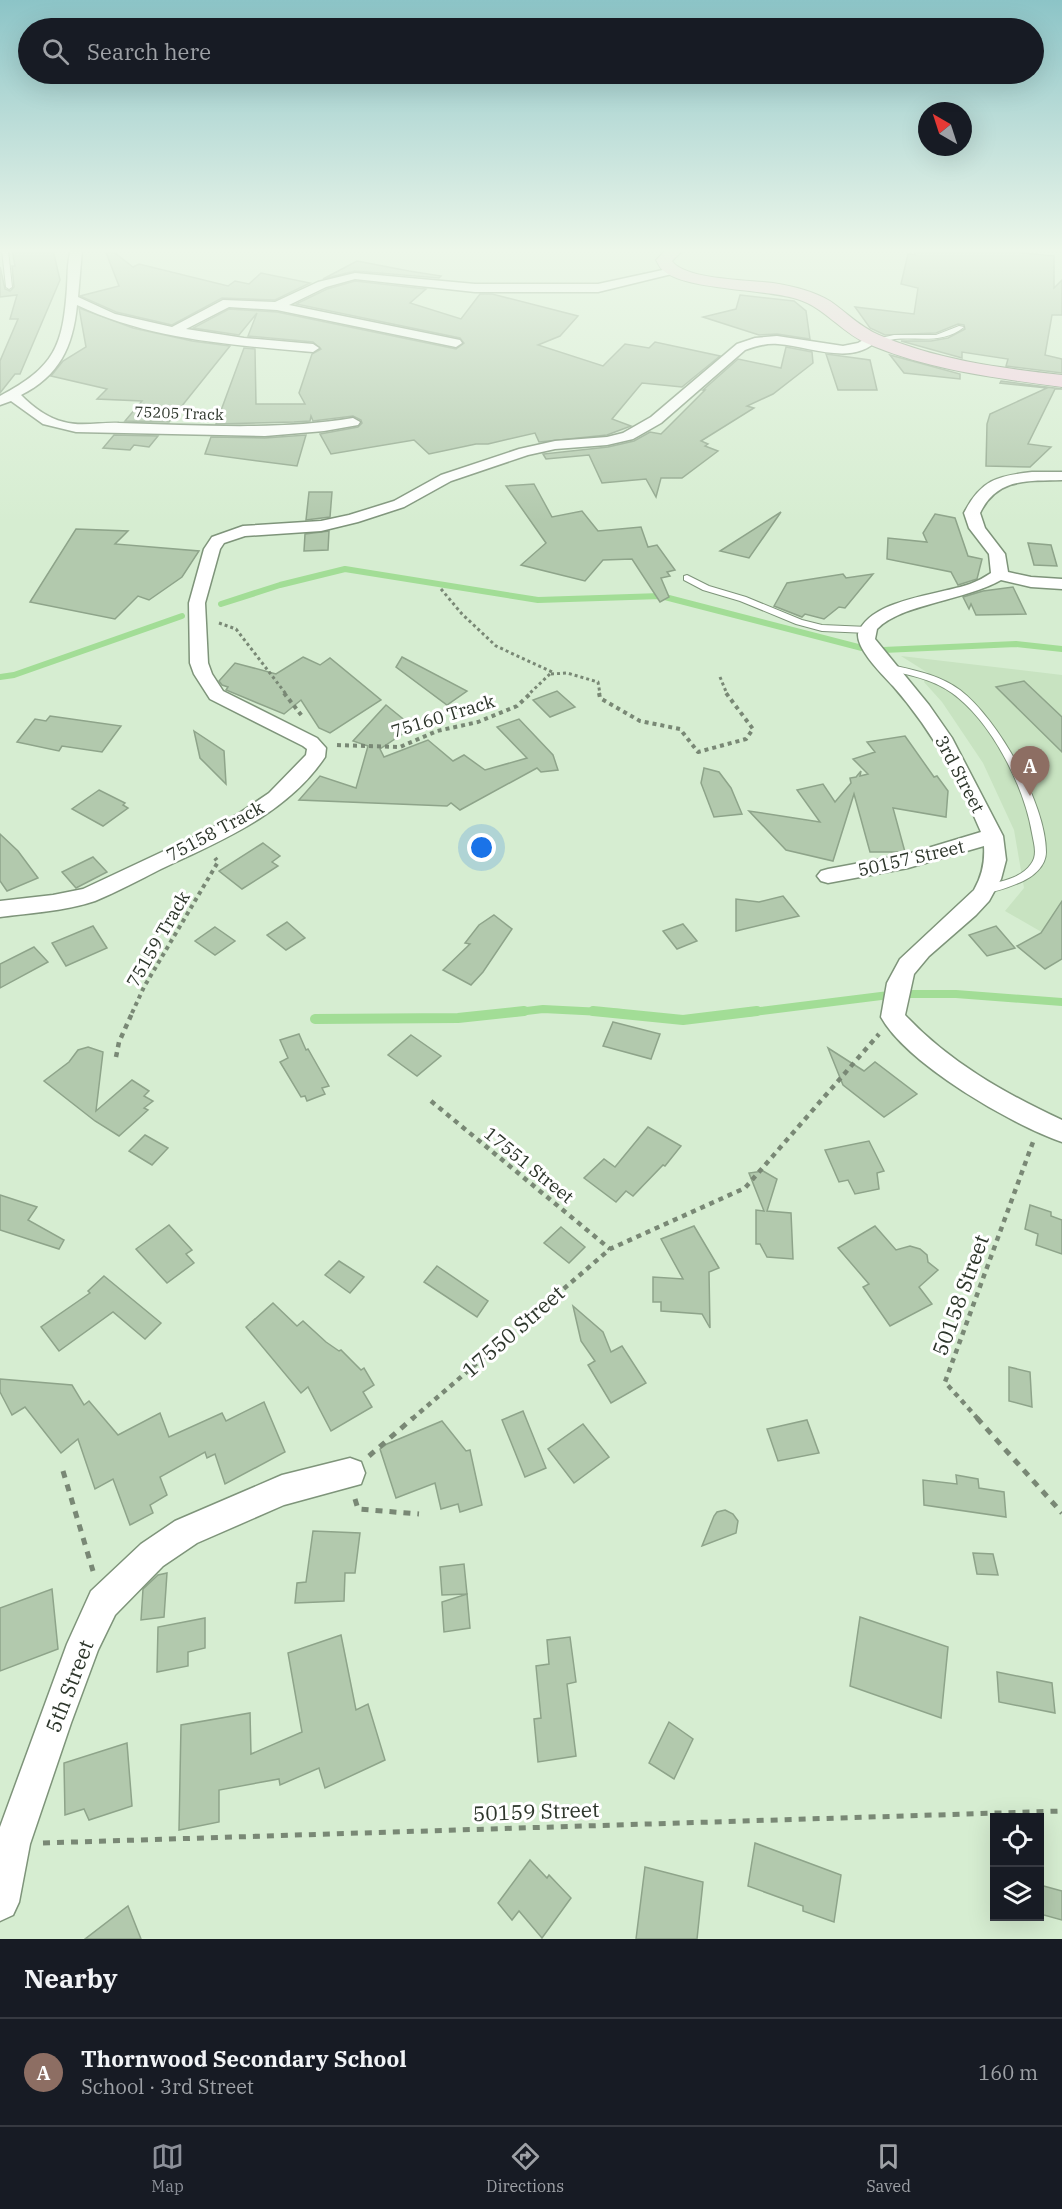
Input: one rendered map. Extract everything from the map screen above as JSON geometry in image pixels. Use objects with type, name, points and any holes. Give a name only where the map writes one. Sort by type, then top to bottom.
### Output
[{"type":"street","points":[[6,398],[26,388],[52,368],[66,340]]},
{"type":"street","points":[[234,340],[313,348]]},
{"type":"street","points":[[444,340],[456,343]]},
{"type":"street","points":[[324,746],[216,695],[207,684],[199,663],[197,603],[212,549],[218,540],[243,531],[321,526],[352,519],[394,507],[446,478],[485,464],[544,447],[607,441],[635,432],[656,420],[741,347],[768,340]]},
{"type":"street","points":[[780,340],[827,349],[854,349],[870,340]]},
{"type":"street","points":[[878,340],[946,361],[1007,374],[1062,381]]},
{"type":"street","name":"75205 Track","points":[[6,398],[39,417],[60,426],[78,429],[114,427],[221,432],[312,428],[353,422]]},
{"type":"street","points":[[999,575],[1000,558],[977,528],[972,513],[980,498],[993,486],[1011,481],[1062,476]]},
{"type":"street","points":[[868,630],[879,617],[892,611],[978,587],[999,575],[1030,582],[1062,584]]},
{"type":"street","name":"3rd Street","points":[[868,630],[866,635],[868,646],[929,717],[993,836],[994,868],[986,889],[973,907],[907,967],[898,983],[893,1017]]},
{"type":"street","name":"75158 Track","points":[[0,909],[53,903],[88,895],[203,841],[245,819],[276,798],[324,746]]},
{"type":"street","name":"50157 Street","points":[[828,876],[908,861],[993,836]]},
{"type":"street","points":[[893,1017],[911,1039],[942,1063],[995,1098],[1062,1132]]},
{"type":"street","points":[[103,1603],[152,1555],[186,1532],[282,1490],[350,1473]]},
{"type":"street","name":"5th Street","points":[[0,1902],[12,1844],[54,1723],[84,1644],[103,1603]]},
{"type":"lane","points":[[687,578],[706,588],[743,599],[799,622],[822,628],[868,630]]},
{"type":"lane","points":[[887,667],[926,676],[944,684],[963,697],[987,724],[1028,796],[1041,853],[1040,860],[1022,878],[986,889]]},
{"type":"path","points":[[441,589],[462,614],[496,646],[552,672],[550,674],[567,673],[598,682],[600,698],[639,722],[680,729],[698,752],[715,750],[746,739],[753,729],[726,693],[720,677]]},
{"type":"path","points":[[199,618],[236,629],[298,708],[303,720]]},
{"type":"path","name":"75160 Track","points":[[324,746],[400,747],[437,731],[478,722],[517,706],[550,674]]},
{"type":"path","name":"75159 Track","points":[[116,1057],[119,1042],[144,987],[218,862],[203,841]]},
{"type":"path","name":"17550 Street","points":[[350,1473],[610,1249],[745,1188],[893,1017]]},
{"type":"path","name":"17551 Street","points":[[431,1101],[610,1249]]},
{"type":"path","name":"50158 Street","points":[[1041,1122],[945,1382],[1062,1513]]},
{"type":"path","points":[[63,1471],[103,1603]]},
{"type":"path","points":[[350,1473],[358,1509],[419,1514]]},
{"type":"path","name":"50159 Street","points":[[12,1844],[1062,1811]]},
{"type":"shaded area","points":[[901,656],[1062,675],[1062,947],[1045,934],[1005,911],[1024,888],[1014,830],[983,763],[942,702],[924,682],[928,673]]},
{"type":"building","points":[[9,340],[34,340],[20,374],[15,374],[0,393],[0,361]]},
{"type":"building","points":[[85,340],[190,340],[230,346],[169,422],[125,421],[142,401],[97,399],[107,389],[51,376],[63,361],[86,347]]},
{"type":"building","points":[[297,340],[415,340],[456,349],[464,343],[462,340],[549,340],[538,345],[603,366],[625,344],[649,348],[655,342],[720,356],[682,387],[642,383],[612,419],[631,426],[607,435],[539,442],[535,433],[429,454],[414,440],[331,454],[320,434],[358,427],[362,423],[361,420],[353,416],[313,421],[311,416],[310,421],[216,424],[244,348],[255,349],[256,404],[305,404],[299,393],[312,354],[321,349],[313,342]]},
{"type":"building","points":[[1048,340],[1045,355],[1062,359],[1062,373],[1006,366],[1008,359],[962,352],[962,358],[901,341]]},
{"type":"building","points":[[786,347],[812,352],[813,363],[773,394],[747,406],[754,408],[701,441],[708,444],[705,446],[718,451],[682,478],[661,478],[656,497],[646,479],[602,483],[589,455],[546,459],[543,454],[608,447],[634,441],[650,432],[661,434],[705,390],[703,390],[738,359],[781,368]]},
{"type":"building","points":[[826,354],[870,360],[877,390],[838,390]]},
{"type":"building","points":[[890,355],[960,374],[960,379],[904,373]]},
{"type":"building","points":[[1001,381],[1062,389],[1055,389],[1028,444],[1051,447],[1030,467],[986,466],[987,424],[990,414],[1047,388],[1000,383]]},
{"type":"building","points":[[114,435],[158,436],[149,447],[134,445],[130,450],[103,448]]},
{"type":"building","points":[[306,435],[297,466],[205,454],[211,437],[265,438]]},
{"type":"building","points":[[534,484],[552,517],[582,511],[598,531],[641,527],[648,547],[657,545],[675,570],[667,572],[670,576],[661,578],[669,597],[660,602],[632,559],[603,560],[585,581],[521,565],[546,543],[506,486]]},
{"type":"building","points":[[309,492],[332,492],[330,517],[306,520]]},
{"type":"building","points":[[781,512],[749,558],[720,551]]},
{"type":"building","points":[[935,514],[955,518],[968,556],[982,559],[977,579],[958,585],[951,572],[887,559],[888,538],[927,542],[923,533]]},
{"type":"building","points":[[76,529],[128,531],[115,544],[199,551],[182,577],[149,600],[138,596],[115,619],[30,602]]},
{"type":"building","points":[[329,531],[328,550],[304,551],[305,534]]},
{"type":"building","points":[[1028,543],[1051,545],[1057,566],[1034,565]]},
{"type":"building","points":[[843,574],[846,578],[873,574],[845,608],[839,607],[824,619],[805,614],[802,617],[774,606],[787,583]]},
{"type":"building","points":[[1013,587],[1026,614],[976,615],[971,604],[969,609],[963,597],[983,591]]},
{"type":"building","points":[[303,657],[320,665],[330,658],[381,700],[330,733],[319,728],[301,700],[284,714],[226,690],[228,687],[219,681],[235,663],[276,674]]},
{"type":"building","points":[[402,657],[467,691],[447,705],[396,667]]},
{"type":"building","points":[[1024,681],[1062,717],[1062,752],[996,687]]},
{"type":"building","points":[[557,691],[575,707],[550,717],[533,700]]},
{"type":"building","points":[[386,705],[413,727],[380,749],[384,757],[428,740],[453,761],[464,755],[485,770],[527,758],[497,727],[519,719],[553,755],[558,770],[541,772],[537,768],[460,810],[451,803],[447,806],[299,800],[320,776],[356,788],[368,746],[353,741]]},
{"type":"building","points":[[50,716],[121,726],[102,752],[62,746],[59,751],[17,742],[35,719],[46,721]]},
{"type":"building","points":[[194,731],[224,751],[226,784],[200,758]]},
{"type":"building","points":[[905,736],[934,777],[937,776],[948,791],[946,817],[893,808],[905,852],[870,852],[854,794],[833,861],[786,850],[749,811],[820,822],[797,790],[823,784],[835,802],[851,783],[850,778],[856,777],[861,771],[860,776],[868,774],[853,759],[875,752],[867,742]]},
{"type":"building","points":[[704,768],[719,772],[731,788],[742,814],[714,817],[701,783]]},
{"type":"building","points":[[99,790],[125,803],[123,805],[128,808],[103,826],[72,809]]},
{"type":"building","points":[[0,834],[18,851],[38,878],[7,891],[0,881]]},
{"type":"building","points":[[263,843],[280,856],[272,862],[278,866],[242,889],[219,871]]},
{"type":"building","points":[[93,857],[107,872],[76,888],[62,872]]},
{"type":"building","points":[[783,896],[799,916],[736,931],[736,899],[759,902]]},
{"type":"building","points":[[1062,901],[1062,959],[1045,969],[1017,946],[1041,933]]},
{"type":"building","points":[[494,915],[512,929],[483,972],[471,985],[443,970],[470,944],[465,943],[479,925]]},
{"type":"building","points":[[287,922],[305,938],[286,950],[267,935]]},
{"type":"building","points":[[683,924],[697,941],[677,949],[663,931]]},
{"type":"building","points":[[93,926],[107,948],[66,966],[52,943]]},
{"type":"building","points":[[996,926],[1015,948],[987,956],[969,935]]},
{"type":"building","points":[[215,927],[235,941],[215,955],[195,941]]},
{"type":"building","points":[[34,947],[48,962],[0,988],[0,964]]},
{"type":"building","points":[[613,1022],[660,1034],[651,1059],[603,1046]]},
{"type":"building","points":[[299,1034],[306,1050],[308,1049],[329,1086],[322,1088],[325,1094],[307,1101],[305,1096],[301,1097],[280,1062],[288,1058],[280,1040]]},
{"type":"building","points":[[411,1035],[441,1056],[417,1076],[388,1055]]},
{"type":"building","points":[[88,1047],[103,1052],[96,1111],[132,1080],[149,1091],[144,1096],[153,1101],[144,1108],[148,1110],[119,1136],[95,1121],[44,1081],[69,1062],[78,1050]]},
{"type":"building","points":[[828,1048],[864,1071],[875,1062],[917,1094],[884,1117],[843,1085]]},
{"type":"building","points":[[648,1127],[681,1146],[665,1166],[663,1165],[633,1196],[626,1191],[616,1202],[584,1178],[604,1159],[615,1167]]},
{"type":"building","points":[[145,1135],[168,1148],[152,1165],[129,1151]]},
{"type":"building","points":[[869,1141],[884,1171],[877,1173],[879,1189],[855,1194],[848,1180],[839,1182],[825,1150]]},
{"type":"building","points":[[763,1171],[777,1179],[767,1211],[791,1213],[793,1259],[767,1257],[760,1244],[756,1244],[756,1210],[764,1211],[749,1173]]},
{"type":"building","points":[[0,1195],[37,1207],[28,1220],[64,1240],[59,1249],[0,1230]]},
{"type":"building","points":[[1030,1205],[1051,1212],[1051,1216],[1062,1220],[1062,1254],[1036,1245],[1038,1234],[1025,1229]]},
{"type":"building","points":[[169,1225],[192,1250],[186,1254],[194,1263],[167,1283],[136,1249]]},
{"type":"building","points":[[694,1226],[719,1268],[709,1272],[710,1328],[702,1314],[661,1311],[661,1302],[653,1302],[653,1277],[683,1279],[661,1239]]},
{"type":"building","points":[[875,1226],[896,1250],[910,1246],[920,1249],[927,1255],[928,1262],[938,1270],[919,1287],[932,1304],[890,1326],[863,1287],[869,1284],[838,1248]]},
{"type":"building","points":[[561,1227],[585,1247],[569,1263],[544,1243]]},
{"type":"building","points":[[339,1261],[364,1277],[350,1293],[325,1275]]},
{"type":"building","points":[[437,1266],[488,1301],[477,1317],[424,1282]]},
{"type":"building","points":[[104,1276],[161,1323],[145,1339],[113,1312],[59,1351],[41,1327],[90,1293],[88,1291]]},
{"type":"building","points":[[273,1303],[297,1326],[303,1321],[326,1342],[339,1351],[341,1350],[361,1370],[364,1368],[374,1385],[363,1392],[372,1407],[331,1431],[308,1387],[301,1393],[246,1327]]},
{"type":"building","points":[[573,1306],[603,1332],[611,1352],[622,1346],[646,1383],[611,1403],[588,1365],[595,1361],[581,1341]]},
{"type":"building","points":[[1009,1367],[1030,1372],[1032,1407],[1009,1401]]},
{"type":"building","points":[[0,1379],[72,1385],[84,1405],[89,1401],[118,1435],[160,1413],[169,1437],[222,1413],[226,1421],[264,1402],[285,1452],[225,1484],[215,1454],[207,1458],[205,1452],[160,1477],[167,1495],[150,1505],[153,1513],[130,1525],[113,1479],[95,1489],[78,1439],[61,1453],[25,1407],[12,1415],[0,1392]]},
{"type":"building","points":[[523,1411],[546,1468],[525,1477],[502,1420]]},
{"type":"building","points":[[807,1420],[819,1453],[778,1461],[767,1429]]},
{"type":"building","points":[[442,1421],[466,1451],[470,1450],[482,1505],[460,1512],[458,1504],[441,1509],[435,1483],[396,1498],[380,1449]]},
{"type":"building","points":[[583,1424],[609,1457],[574,1483],[548,1449]]},
{"type":"building","points":[[956,1475],[978,1479],[979,1488],[1004,1492],[1006,1517],[924,1505],[923,1480],[957,1484]]},
{"type":"building","points":[[725,1510],[733,1514],[738,1521],[736,1533],[702,1546],[714,1516],[717,1512]]},
{"type":"building","points":[[313,1531],[360,1533],[355,1573],[345,1573],[344,1601],[295,1603],[297,1583],[306,1582]]},
{"type":"building","points":[[973,1553],[993,1554],[998,1575],[977,1574]]},
{"type":"building","points":[[464,1564],[467,1594],[442,1595],[440,1567]]},
{"type":"building","points":[[167,1573],[164,1617],[141,1620],[143,1589],[158,1575]]},
{"type":"building","points":[[52,1589],[58,1649],[0,1671],[0,1608]]},
{"type":"building","points":[[467,1594],[470,1628],[444,1632],[442,1602]]},
{"type":"building","points":[[860,1617],[948,1647],[941,1718],[850,1686]]},
{"type":"building","points":[[205,1618],[205,1648],[188,1652],[188,1666],[157,1672],[158,1627]]},
{"type":"building","points":[[341,1635],[356,1710],[368,1704],[385,1760],[325,1788],[319,1768],[280,1785],[279,1779],[219,1790],[219,1822],[179,1830],[181,1725],[250,1713],[251,1754],[302,1732],[288,1653]]},
{"type":"building","points":[[570,1637],[576,1682],[567,1684],[576,1756],[538,1762],[534,1719],[541,1718],[536,1666],[549,1664],[547,1640]]},
{"type":"building","points":[[997,1672],[1052,1683],[1055,1713],[999,1702]]},
{"type":"building","points":[[669,1722],[693,1739],[674,1779],[649,1763]]},
{"type":"building","points":[[127,1743],[132,1806],[89,1820],[84,1809],[65,1815],[64,1763]]},
{"type":"building","points":[[755,1843],[841,1875],[834,1922],[803,1911],[803,1906],[748,1886]]},
{"type":"building","points":[[530,1860],[547,1878],[549,1875],[571,1898],[542,1938],[519,1911],[512,1920],[498,1903]]},
{"type":"building","points":[[645,1867],[703,1882],[697,1939],[636,1939]]},
{"type":"building","points":[[1044,1886],[1062,1891],[1062,1920],[1044,1915]]},
{"type":"building","points":[[128,1906],[141,1939],[85,1939]]},
{"type":"waterway","points":[[221,604],[280,585],[345,569],[538,600],[661,596],[862,648]]},
{"type":"waterway","points":[[0,677],[14,675],[182,616]]},
{"type":"waterway","points":[[883,650],[1016,644],[1062,649]]},
{"type":"waterway","points":[[745,1013],[897,994],[956,994],[1062,1002]]},
{"type":"waterway","points":[[510,1013],[543,1009],[604,1012]]},
{"type":"waterway","points":[[315,1019],[458,1018],[524,1011]]},
{"type":"waterway","points":[[593,1011],[604,1012]]},
{"type":"waterway","points":[[604,1012],[683,1020],[757,1011]]},
{"type":"waterway","points":[[604,1012],[622,1013]]},
{"type":"place","name":"Thornwood Secondary School","points":[[1030,796]]}]
